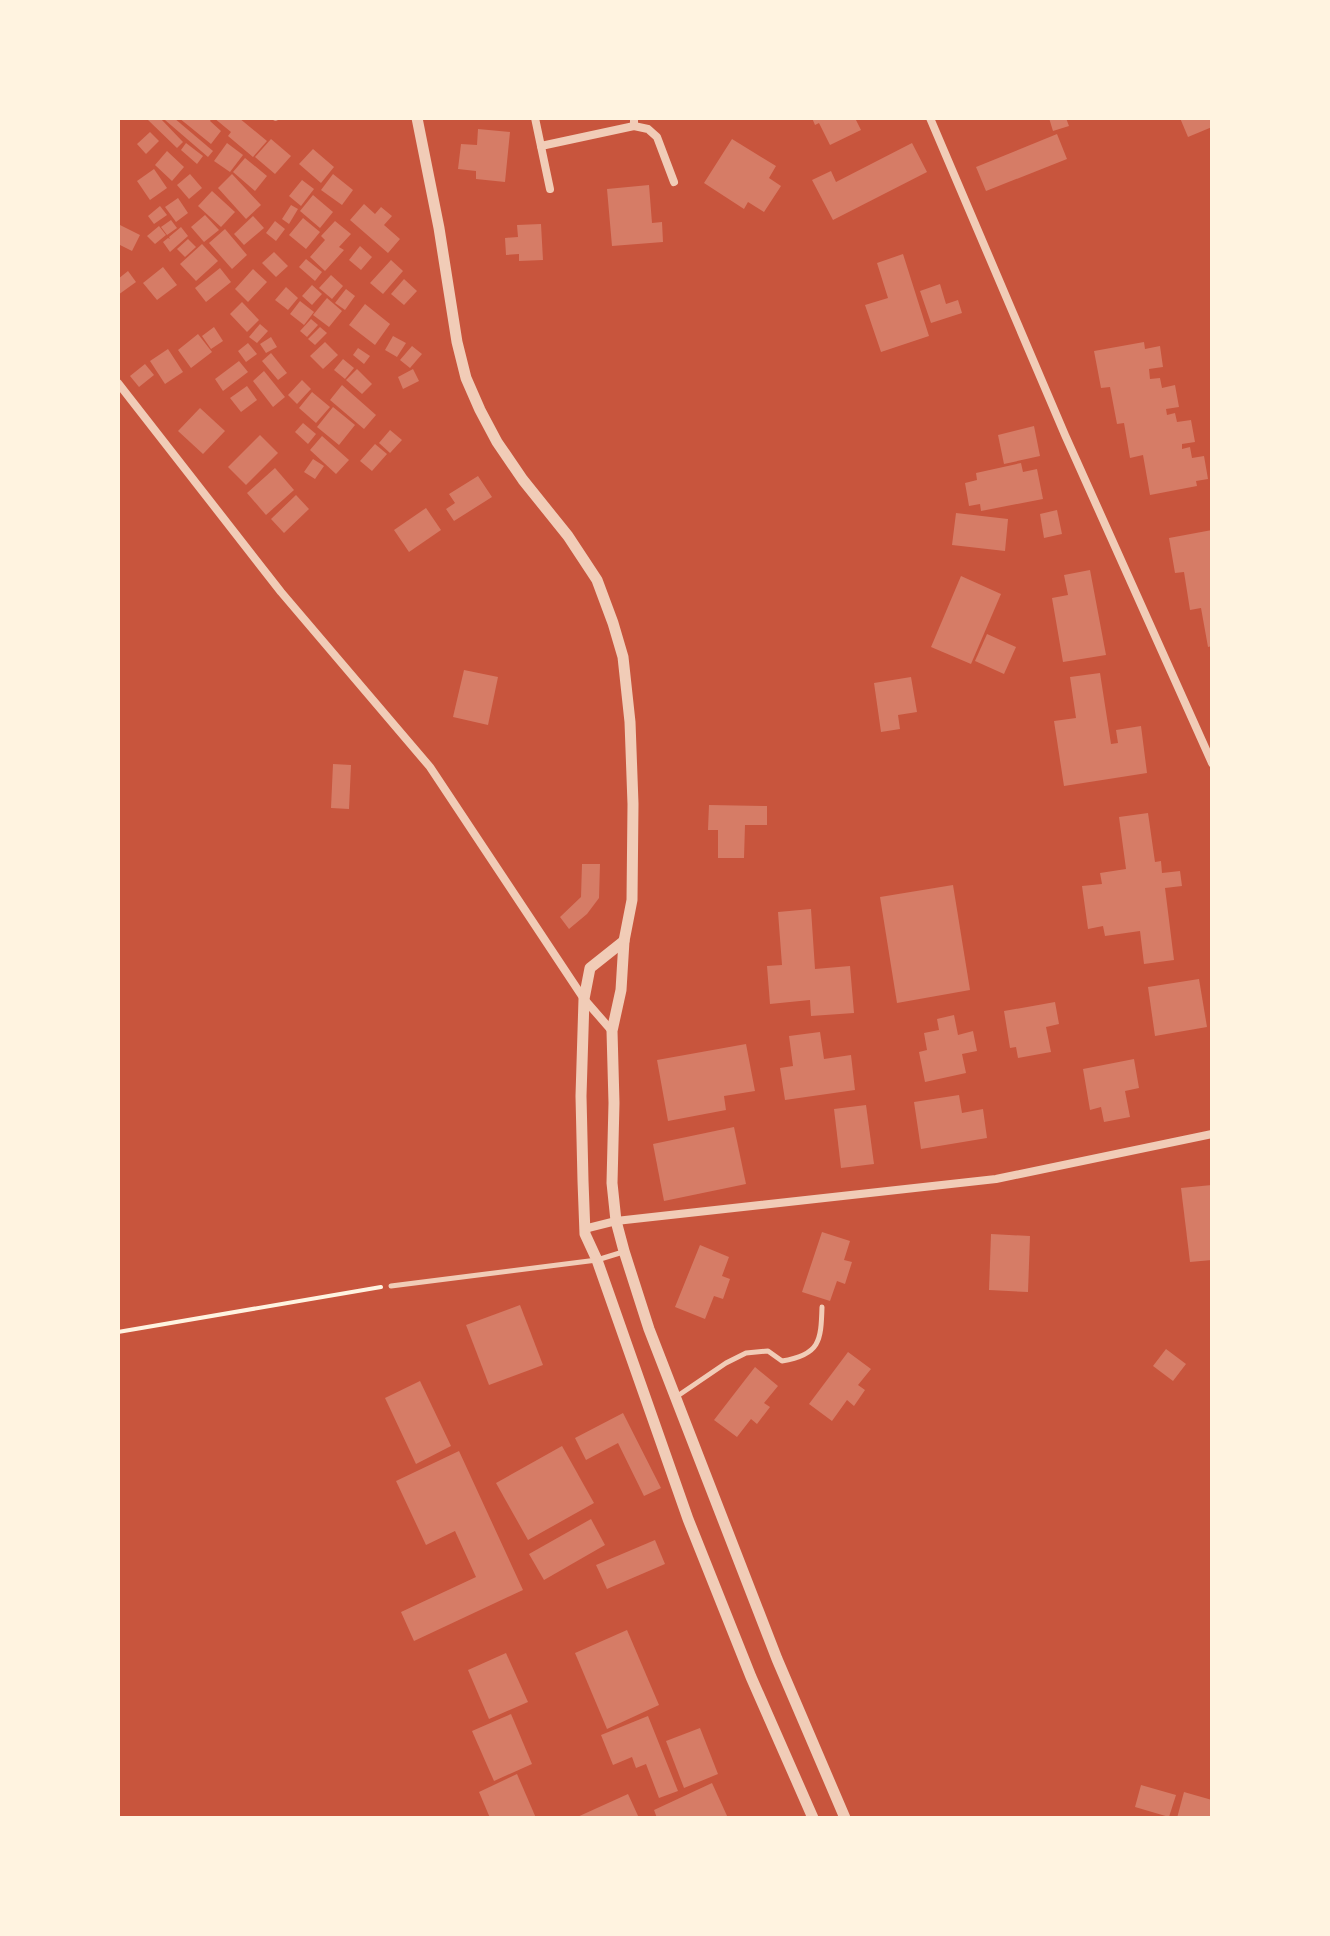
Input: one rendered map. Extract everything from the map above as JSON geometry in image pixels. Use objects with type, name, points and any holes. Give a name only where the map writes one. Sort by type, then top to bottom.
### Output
[{"type":"street","points":[[417,118],[466,378],[497,442],[597,580],[623,657],[630,722],[632,900],[624,941],[621,990],[612,1031],[612,1183],[616,1221],[649,1329],[675,1398],[777,1659],[845,1818]]},
{"type":"street","points":[[535,118],[550,189]]},
{"type":"street","points":[[930,118],[1065,435],[1212,763]]},
{"type":"street","points":[[541,146],[634,122],[657,137],[674,182]]},
{"type":"street","points":[[118,383],[281,592],[430,767],[584,999],[612,1031]]},
{"type":"street","points":[[624,941],[590,968],[584,999],[581,1096],[585,1234],[597,1260],[688,1519],[751,1677],[813,1818]]},
{"type":"street","points":[[584,1229],[616,1221],[996,1179],[1212,1134]]},
{"type":"lane","points":[[391,1286],[597,1260],[624,1251]]},
{"type":"lane","points":[[675,1398],[746,1353],[768,1351],[782,1361],[798,1358],[816,1346],[822,1335],[822,1307]]},
{"type":"path","points":[[118,1332],[391,1286]]},
{"type":"building","points":[[160,118],[183,142],[177,148],[148,120]]},
{"type":"building","points":[[174,118],[213,151],[208,157],[165,120]]},
{"type":"building","points":[[179,118],[212,118],[210,121],[221,131],[211,144]]},
{"type":"building","points":[[214,118],[239,118],[267,141],[253,157],[228,136],[231,132]]},
{"type":"building","points":[[812,118],[855,118],[861,130],[830,145],[819,123],[815,125]]},
{"type":"building","points":[[1049,118],[1066,118],[1069,126],[1053,131]]},
{"type":"building","points":[[1180,118],[1212,118],[1212,127],[1188,137]]},
{"type":"building","points":[[478,129],[510,132],[505,182],[476,179],[476,171],[458,169],[461,144],[477,145]]},
{"type":"building","points":[[150,132],[159,141],[146,154],[137,144]]},
{"type":"building","points":[[1057,134],[1067,159],[986,191],[976,167]]},
{"type":"building","points":[[271,139],[291,156],[275,174],[255,157]]},
{"type":"building","points":[[732,139],[776,166],[769,178],[781,186],[764,212],[748,202],[744,209],[704,183]]},
{"type":"building","points":[[186,143],[203,156],[197,164],[181,150]]},
{"type":"building","points":[[227,143],[243,155],[230,172],[214,161]]},
{"type":"building","points":[[912,143],[927,172],[833,220],[812,180],[831,171],[836,182]]},
{"type":"building","points":[[313,149],[334,167],[321,183],[299,164]]},
{"type":"building","points":[[167,151],[184,167],[172,181],[155,165]]},
{"type":"building","points":[[245,158],[267,176],[255,191],[233,172]]},
{"type":"building","points":[[154,169],[167,188],[150,200],[137,181]]},
{"type":"building","points":[[190,174],[202,188],[189,199],[177,185]]},
{"type":"building","points":[[232,174],[261,205],[246,219],[218,188]]},
{"type":"building","points":[[333,174],[353,190],[342,205],[321,190]]},
{"type":"building","points":[[302,180],[314,189],[301,206],[289,196]]},
{"type":"building","points":[[649,185],[652,223],[662,222],[663,242],[612,246],[607,189]]},
{"type":"building","points":[[212,191],[235,212],[221,227],[198,206]]},
{"type":"building","points":[[313,195],[333,212],[320,228],[300,211]]},
{"type":"building","points":[[178,198],[188,213],[176,222],[165,207]]},
{"type":"building","points":[[364,204],[375,214],[381,207],[392,216],[384,225],[400,239],[388,253],[350,220]]},
{"type":"building","points":[[291,205],[298,209],[289,224],[282,219]]},
{"type":"building","points":[[160,206],[167,215],[154,224],[148,216]]},
{"type":"building","points":[[205,215],[219,230],[204,242],[191,227]]},
{"type":"building","points":[[253,216],[264,228],[244,245],[234,234]]},
{"type":"building","points":[[303,218],[320,232],[306,249],[289,235]]},
{"type":"building","points":[[171,220],[177,228],[167,235],[161,227]]},
{"type":"building","points":[[275,221],[285,229],[276,241],[266,233]]},
{"type":"building","points":[[335,221],[351,234],[339,247],[344,250],[325,271],[310,257],[325,240],[321,236]]},
{"type":"building","points":[[118,224],[140,235],[132,251],[118,244]]},
{"type":"building","points":[[541,224],[543,260],[519,261],[519,254],[506,255],[505,238],[518,237],[517,225]]},
{"type":"building","points":[[159,226],[166,235],[155,244],[147,236]]},
{"type":"building","points":[[181,227],[188,236],[170,252],[163,242]]},
{"type":"building","points":[[225,229],[247,255],[232,269],[209,243]]},
{"type":"building","points":[[188,239],[196,247],[185,257],[177,249]]},
{"type":"building","points":[[202,244],[218,261],[196,281],[180,264]]},
{"type":"building","points":[[360,246],[372,257],[361,270],[349,260]]},
{"type":"building","points":[[274,252],[288,266],[276,277],[262,263]]},
{"type":"building","points":[[903,254],[929,336],[881,352],[865,305],[888,298],[877,263]]},
{"type":"building","points":[[306,259],[322,272],[315,281],[299,267]]},
{"type":"building","points":[[391,260],[403,271],[383,294],[370,283]]},
{"type":"building","points":[[163,267],[177,285],[157,300],[143,283]]},
{"type":"building","points":[[220,268],[231,282],[206,302],[195,288]]},
{"type":"building","points":[[253,269],[267,282],[248,302],[235,289]]},
{"type":"building","points":[[128,271],[136,282],[118,295],[118,279]]},
{"type":"building","points":[[331,275],[343,286],[332,299],[319,288]]},
{"type":"building","points":[[404,279],[417,291],[404,305],[391,294]]},
{"type":"building","points":[[940,284],[946,304],[958,300],[962,313],[931,323],[920,291]]},
{"type":"building","points":[[312,285],[322,294],[312,305],[302,296]]},
{"type":"building","points":[[286,287],[298,298],[288,310],[275,300]]},
{"type":"building","points":[[346,289],[355,296],[345,310],[335,303]]},
{"type":"building","points":[[327,298],[342,311],[329,327],[313,315]]},
{"type":"building","points":[[300,301],[314,312],[304,325],[290,314]]},
{"type":"building","points":[[242,302],[259,320],[247,332],[230,314]]},
{"type":"building","points":[[365,304],[390,324],[375,345],[349,325]]},
{"type":"building","points":[[311,319],[318,325],[307,337],[300,331]]},
{"type":"building","points":[[260,324],[268,331],[257,343],[249,337]]},
{"type":"building","points":[[214,327],[223,341],[211,349],[202,336]]},
{"type":"building","points":[[320,327],[327,333],[315,345],[308,339]]},
{"type":"building","points":[[198,334],[212,352],[191,368],[178,350]]},
{"type":"building","points":[[393,336],[406,343],[397,357],[385,350]]},
{"type":"building","points":[[271,337],[277,347],[266,353],[260,344]]},
{"type":"building","points":[[325,342],[338,355],[323,369],[310,356]]},
{"type":"building","points":[[1144,342],[1145,349],[1160,346],[1163,367],[1149,369],[1150,379],[1160,378],[1162,388],[1175,385],[1179,407],[1166,409],[1167,415],[1175,413],[1177,422],[1191,420],[1195,442],[1182,444],[1182,449],[1190,447],[1192,458],[1204,456],[1208,479],[1196,481],[1197,486],[1150,495],[1143,455],[1130,458],[1124,423],[1117,424],[1110,387],[1101,388],[1094,351]]},
{"type":"building","points":[[248,343],[257,354],[246,362],[238,351]]},
{"type":"building","points":[[412,346],[422,354],[410,368],[400,360]]},
{"type":"building","points":[[358,348],[370,356],[364,364],[353,355]]},
{"type":"building","points":[[168,349],[183,372],[165,384],[150,361]]},
{"type":"building","points":[[271,353],[287,373],[278,380],[262,361]]},
{"type":"building","points":[[343,359],[354,368],[345,379],[334,370]]},
{"type":"building","points":[[239,361],[248,372],[223,391],[215,379]]},
{"type":"building","points":[[145,364],[154,375],[139,387],[130,376]]},
{"type":"building","points":[[357,369],[372,384],[362,394],[346,380]]},
{"type":"building","points":[[413,369],[419,381],[403,389],[398,377]]},
{"type":"building","points":[[264,371],[285,397],[273,407],[253,381]]},
{"type":"building","points":[[302,380],[311,389],[297,404],[288,395]]},
{"type":"building","points":[[342,385],[376,415],[364,429],[330,400]]},
{"type":"building","points":[[247,386],[257,400],[241,412],[230,398]]},
{"type":"building","points":[[312,392],[330,407],[316,423],[299,408]]},
{"type":"building","points":[[333,407],[355,425],[339,445],[317,427]]},
{"type":"building","points":[[200,408],[225,431],[203,454],[178,431]]},
{"type":"building","points":[[303,423],[316,434],[308,444],[295,432]]},
{"type":"building","points":[[1034,426],[1040,456],[1004,464],[998,435]]},
{"type":"building","points":[[390,430],[402,440],[390,453],[379,443]]},
{"type":"building","points":[[260,435],[278,453],[246,485],[228,467]]},
{"type":"building","points":[[322,436],[349,460],[336,474],[310,450]]},
{"type":"building","points":[[375,444],[387,454],[372,471],[360,461]]},
{"type":"building","points":[[313,459],[324,466],[315,479],[304,472]]},
{"type":"building","points":[[1021,463],[1023,472],[1037,469],[1043,499],[981,511],[980,504],[969,506],[965,483],[977,480],[976,473]]},
{"type":"building","points":[[275,468],[294,490],[266,515],[247,493]]},
{"type":"building","points":[[478,476],[492,497],[454,521],[446,509],[455,503],[449,494]]},
{"type":"building","points":[[296,495],[309,509],[284,533],[271,519]]},
{"type":"building","points":[[426,508],[441,530],[409,552],[394,530]]},
{"type":"building","points":[[1057,510],[1062,534],[1044,538],[1040,514]]},
{"type":"building","points":[[956,513],[1008,519],[1005,551],[952,545]]},
{"type":"building","points":[[1212,530],[1212,646],[1208,647],[1201,608],[1190,610],[1184,572],[1175,573],[1169,538]]},
{"type":"building","points":[[1090,570],[1106,655],[1063,662],[1052,598],[1068,595],[1064,575]]},
{"type":"building","points":[[961,576],[1001,594],[971,664],[931,647]]},
{"type":"building","points":[[987,634],[1016,647],[1004,674],[975,661]]},
{"type":"building","points":[[464,670],[498,677],[488,725],[453,717]]},
{"type":"building","points":[[1100,673],[1111,744],[1118,743],[1116,730],[1141,726],[1147,773],[1064,786],[1054,721],[1076,718],[1070,677]]},
{"type":"building","points":[[911,677],[917,712],[898,715],[900,729],[881,732],[874,683]]},
{"type":"building","points":[[333,764],[351,765],[349,809],[331,808]]},
{"type":"building","points":[[709,805],[767,806],[767,825],[745,825],[744,858],[718,858],[718,830],[708,830]]},
{"type":"building","points":[[1148,813],[1155,862],[1161,861],[1162,873],[1180,871],[1182,886],[1165,888],[1174,960],[1144,964],[1140,931],[1105,936],[1103,926],[1088,929],[1082,886],[1102,884],[1100,873],[1126,869],[1119,817]]},
{"type":"building","points":[[582,864],[600,864],[599,898],[587,914],[569,929],[560,917],[581,897]]},
{"type":"building","points":[[953,885],[970,990],[897,1003],[880,897]]},
{"type":"building","points":[[811,909],[815,969],[850,966],[854,1013],[811,1016],[810,1000],[770,1004],[767,966],[782,965],[778,912]]},
{"type":"building","points":[[1199,979],[1207,1027],[1155,1036],[1148,987]]},
{"type":"building","points":[[1055,1002],[1059,1024],[1046,1027],[1051,1052],[1018,1058],[1016,1047],[1010,1048],[1004,1011]]},
{"type":"building","points":[[954,1015],[958,1035],[973,1031],[977,1051],[962,1054],[966,1073],[925,1082],[919,1052],[927,1050],[924,1033],[939,1030],[937,1019]]},
{"type":"building","points":[[820,1032],[824,1059],[851,1055],[855,1090],[785,1100],[780,1068],[793,1066],[789,1036]]},
{"type":"building","points":[[746,1044],[755,1091],[724,1096],[726,1110],[668,1121],[657,1060]]},
{"type":"building","points":[[1134,1059],[1139,1088],[1125,1091],[1130,1117],[1104,1122],[1101,1107],[1090,1110],[1083,1069]]},
{"type":"building","points":[[959,1095],[962,1113],[983,1109],[987,1138],[921,1149],[914,1102]]},
{"type":"building","points":[[866,1105],[874,1164],[841,1168],[834,1109]]},
{"type":"building","points":[[734,1127],[746,1184],[664,1201],[653,1144]]},
{"type":"building","points":[[1212,1185],[1212,1260],[1190,1262],[1181,1188]]},
{"type":"building","points":[[822,1232],[850,1241],[844,1260],[852,1262],[845,1284],[837,1281],[830,1301],[802,1292]]},
{"type":"building","points":[[991,1234],[1030,1236],[1028,1292],[989,1290]]},
{"type":"building","points":[[700,1245],[729,1257],[722,1276],[730,1279],[723,1299],[714,1296],[705,1319],[675,1307]]},
{"type":"building","points":[[520,1305],[543,1365],[489,1385],[466,1325]]},
{"type":"building","points":[[1166,1349],[1186,1364],[1173,1381],[1153,1366]]},
{"type":"building","points":[[848,1352],[871,1369],[858,1385],[865,1390],[854,1406],[847,1400],[832,1421],[809,1404]]},
{"type":"building","points":[[755,1367],[778,1386],[764,1403],[770,1407],[757,1424],[751,1419],[737,1437],[714,1420]]},
{"type":"building","points":[[420,1381],[451,1446],[416,1464],[385,1398]]},
{"type":"building","points":[[623,1413],[661,1488],[644,1496],[618,1443],[586,1460],[575,1438]]},
{"type":"building","points":[[562,1446],[594,1503],[528,1540],[496,1483]]},
{"type":"building","points":[[459,1451],[523,1590],[414,1641],[401,1612],[476,1577],[455,1531],[426,1545],[396,1481]]},
{"type":"building","points":[[591,1519],[605,1545],[544,1580],[529,1554]]},
{"type":"building","points":[[655,1540],[665,1564],[607,1589],[596,1565]]},
{"type":"building","points":[[627,1630],[659,1705],[607,1729],[575,1653]]},
{"type":"building","points":[[506,1653],[528,1702],[489,1719],[468,1670]]},
{"type":"building","points":[[511,1714],[532,1764],[494,1781],[472,1731]]},
{"type":"building","points":[[648,1716],[678,1791],[659,1798],[646,1764],[636,1768],[632,1757],[613,1765],[601,1735]]},
{"type":"building","points":[[700,1728],[718,1774],[684,1788],[666,1741]]},
{"type":"building","points":[[517,1774],[536,1818],[490,1818],[479,1792]]},
{"type":"building","points":[[712,1783],[728,1818],[657,1818],[654,1810]]},
{"type":"building","points":[[1141,1785],[1176,1795],[1169,1817],[1135,1807]]},
{"type":"building","points":[[1184,1792],[1212,1800],[1212,1818],[1177,1818]]},
{"type":"building","points":[[628,1794],[639,1818],[575,1818]]}]
